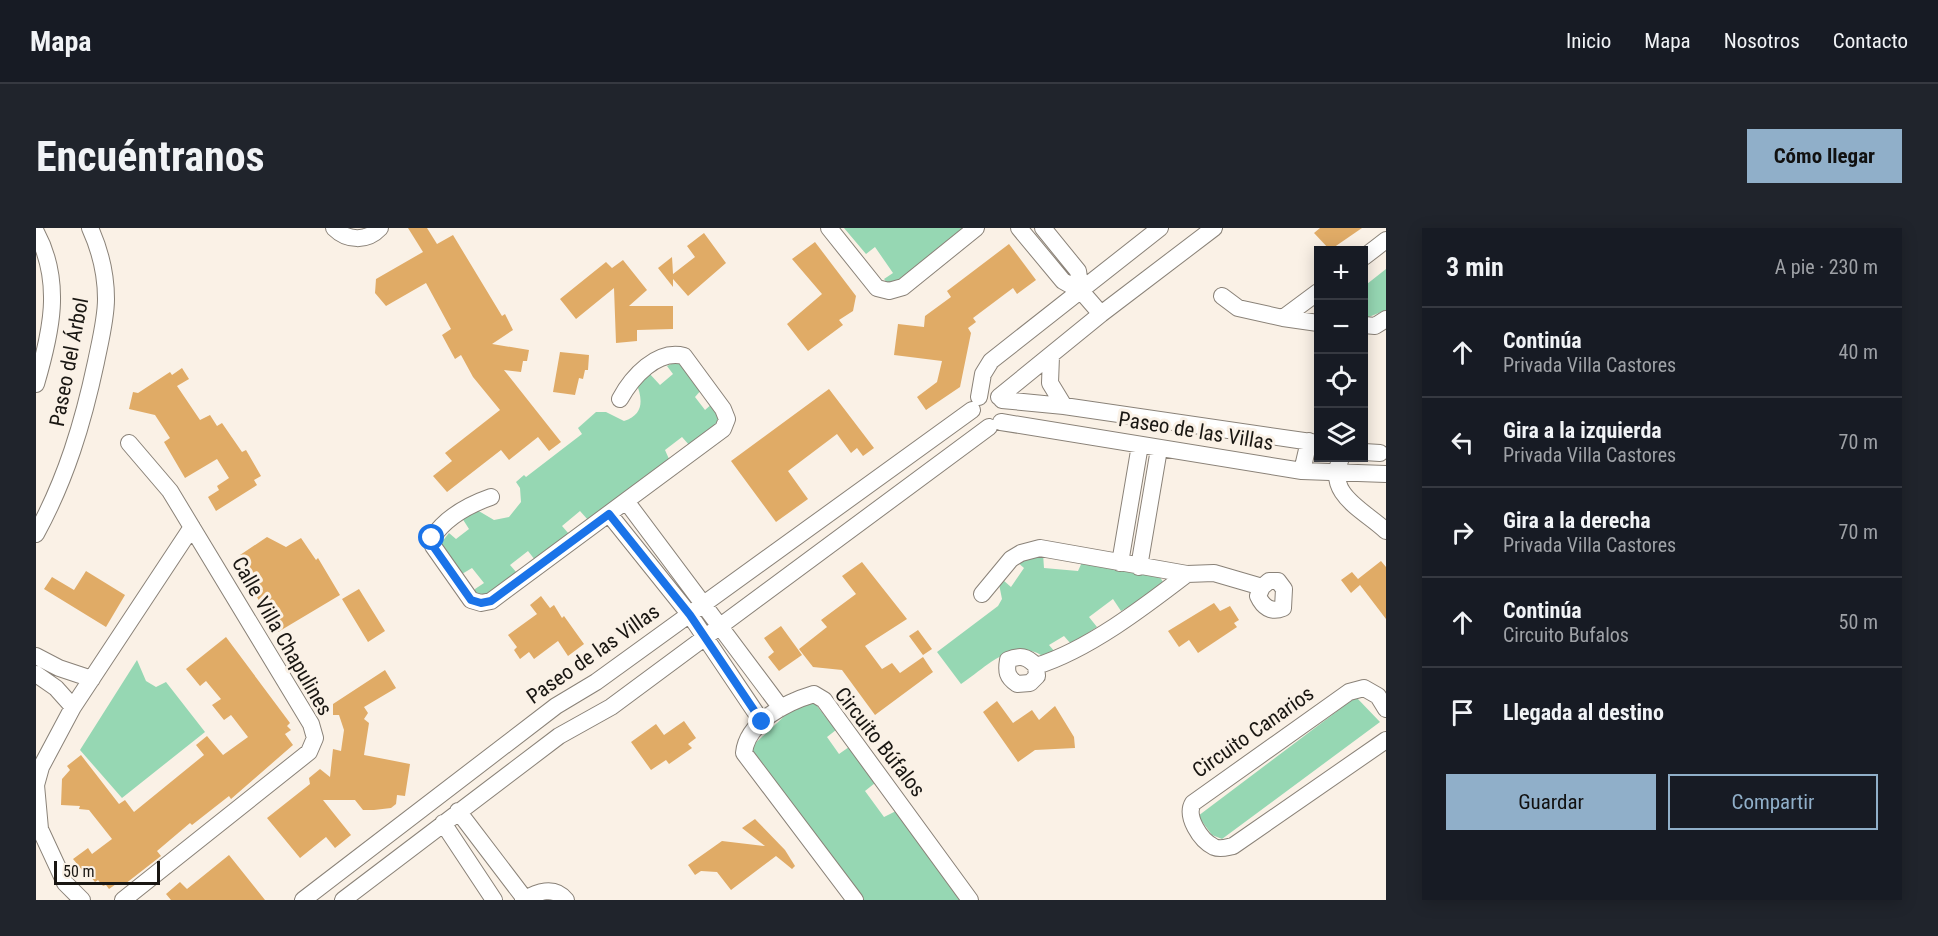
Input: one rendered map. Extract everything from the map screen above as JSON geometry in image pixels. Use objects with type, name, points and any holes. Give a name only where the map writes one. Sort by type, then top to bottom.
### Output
[{"type":"street","name":"Paseo del Árbol","points":[[36,534],[67,470],[81,429],[100,343],[106,301],[105,280],[102,260],[90,228]]},
{"type":"street","points":[[334,228],[348,237],[358,238],[368,237],[380,228]]},
{"type":"street","points":[[829,228],[877,288],[889,291],[903,286],[976,228]]},
{"type":"street","points":[[1019,228],[1063,281],[1081,291],[1101,314]]},
{"type":"street","points":[[995,424],[977,422],[976,403],[983,374],[992,362],[1160,228]]},
{"type":"street","points":[[1001,398],[1101,314],[1214,228]]},
{"type":"street","name":"Paseo del Árbol","points":[[36,232],[49,261],[54,290],[48,345],[36,384]]},
{"type":"street","points":[[1037,249],[1047,233],[1078,271],[1081,291]]},
{"type":"street","points":[[1368,254],[1386,240]]},
{"type":"street","points":[[1283,318],[1314,295]]},
{"type":"street","points":[[1222,297],[1238,308],[1283,318],[1314,322]]},
{"type":"street","points":[[1368,325],[1375,326],[1386,319]]},
{"type":"street","points":[[491,497],[462,510],[437,530],[432,538],[433,546],[471,600],[481,603],[491,601],[723,429],[727,419],[723,409],[684,356],[674,353],[654,362],[636,375],[620,399]]},
{"type":"street","points":[[1051,356],[1050,383],[1064,406]]},
{"type":"street","points":[[344,900],[559,736],[611,707],[995,424],[1006,409],[1001,398],[990,393],[976,403]]},
{"type":"street","name":"Paseo de las Villas","points":[[1001,398],[1314,442]]},
{"type":"street","name":"Paseo de las Villas","points":[[303,900],[556,706],[596,682],[690,615],[976,403]]},
{"type":"street","name":"Paseo de las Villas","points":[[995,424],[1302,471],[1339,465],[1386,474]]},
{"type":"street","points":[[1302,471],[1314,442]]},
{"type":"street","points":[[82,900],[64,884],[40,829],[36,806],[36,785],[41,767],[73,707],[192,527],[170,491],[129,443]]},
{"type":"street","points":[[1120,562],[1140,445]]},
{"type":"street","points":[[1139,567],[1159,449]]},
{"type":"street","points":[[1339,465],[1337,483],[1345,498],[1386,531]]},
{"type":"street","points":[[626,501],[781,708]]},
{"type":"street","points":[[1128,513],[1148,517]]},
{"type":"street","points":[[609,514],[690,615],[762,722]]},
{"type":"street","name":"Calle Villa Chapulines","points":[[123,900],[309,752],[315,738],[311,724],[192,527]]},
{"type":"street","points":[[982,594],[1011,559],[1021,553],[1040,548],[1187,574],[1215,573],[1262,587]]},
{"type":"street","points":[[1036,666],[1082,645],[1150,602],[1187,574]]},
{"type":"street","points":[[38,665],[92,679]]},
{"type":"street","points":[[38,665],[73,707]]},
{"type":"street","points":[[739,687],[755,673]]},
{"type":"street","name":"Circuito Canarios","points":[[1384,698],[1364,688],[1349,692],[1193,802],[1189,810],[1190,818],[1213,846],[1222,849],[1233,846],[1386,740]]},
{"type":"street","name":"Circuito Búfalos","points":[[855,900],[748,762],[744,753],[745,742],[762,722],[781,708],[814,694],[824,700],[970,900]]},
{"type":"street","points":[[458,811],[524,899],[546,891],[555,891],[566,900]]},
{"type":"street","points":[[443,823],[494,900]]},
{"type":"street","points":[[479,878],[497,865]]},
{"type":"green space","points":[[844,228],[971,228],[901,283],[889,285],[884,279],[893,273],[875,247],[866,254]]},
{"type":"green space","points":[[1386,269],[1386,310],[1368,317],[1368,300],[1368,283]]},
{"type":"green space","points":[[679,360],[702,389],[695,397],[705,410],[713,403],[721,423],[690,446],[682,437],[665,450],[669,459],[588,520],[580,511],[562,526],[569,534],[535,560],[528,551],[510,565],[517,573],[485,597],[474,593],[475,589],[484,583],[472,568],[462,574],[441,543],[449,533],[456,539],[469,529],[462,518],[477,510],[494,520],[509,517],[521,502],[520,488],[516,482],[524,475],[526,477],[582,434],[578,428],[596,412],[606,412],[624,421],[631,418],[638,410],[641,400],[636,382],[648,372],[660,385],[673,374],[667,366]]},
{"type":"green space","points":[[1043,554],[1044,568],[1078,571],[1083,560],[1158,574],[1163,582],[1162,588],[1121,611],[1113,599],[1089,617],[1097,627],[1071,644],[1064,636],[1049,645],[1055,652],[1047,659],[1035,652],[1013,651],[991,662],[961,684],[937,652],[998,606],[1002,599],[999,584],[1003,580],[1011,587],[1024,568],[1016,561]]},
{"type":"green space","points":[[137,660],[146,681],[156,687],[166,682],[205,732],[122,798],[80,750]]},
{"type":"green space","points":[[1356,697],[1380,722],[1222,839],[1212,835],[1198,816]]},
{"type":"green space","points":[[813,701],[836,730],[827,737],[839,754],[849,747],[875,783],[865,791],[884,817],[896,811],[961,900],[861,900],[748,750],[792,709]]},
{"type":"building","points":[[408,228],[427,228],[437,244],[453,235],[502,316],[505,314],[513,330],[492,344],[529,350],[527,361],[523,361],[521,372],[504,370],[561,442],[549,451],[538,437],[509,460],[501,450],[447,492],[433,476],[452,461],[445,453],[500,410],[473,377],[461,355],[455,359],[442,335],[451,329],[426,283],[386,306],[375,293],[376,279],[423,252]]},
{"type":"building","points":[[1320,228],[1362,228],[1336,246],[1326,246],[1314,233]]},
{"type":"building","points":[[704,233],[726,263],[688,296],[673,279],[673,287],[658,268],[672,257],[673,274],[695,257],[687,246]]},
{"type":"building","points":[[815,242],[856,296],[853,311],[839,320],[843,325],[808,351],[787,324],[822,294],[792,259]]},
{"type":"building","points":[[1009,244],[1036,280],[1017,294],[1013,288],[973,318],[976,322],[968,328],[971,333],[960,387],[926,410],[917,397],[937,382],[942,361],[894,355],[898,324],[924,327],[925,316],[951,297],[947,291]]},
{"type":"building","points":[[623,260],[647,290],[629,306],[673,306],[673,329],[637,330],[637,341],[616,343],[614,288],[576,319],[560,299],[606,262],[612,268]]},
{"type":"building","points":[[560,352],[589,355],[588,370],[585,370],[583,379],[579,378],[575,395],[553,392]]},
{"type":"building","points":[[182,368],[189,379],[177,386],[200,420],[210,415],[217,426],[222,423],[242,452],[246,450],[261,476],[254,480],[257,485],[216,511],[208,497],[219,490],[217,486],[229,478],[217,459],[185,478],[164,442],[170,438],[155,415],[129,409],[133,392],[138,393],[170,372],[172,375]]},
{"type":"building","points":[[829,389],[874,448],[863,456],[857,448],[851,453],[837,434],[788,471],[808,499],[776,522],[731,461]]},
{"type":"building","points":[[267,537],[286,547],[301,538],[316,560],[318,558],[340,595],[278,632],[249,584],[253,575],[240,555]]},
{"type":"building","points":[[1381,561],[1386,567],[1386,619],[1360,585],[1351,593],[1341,580],[1352,572],[1358,579]]},
{"type":"building","points":[[862,562],[907,619],[865,646],[882,669],[892,663],[900,673],[923,657],[933,672],[875,715],[842,670],[813,667],[799,649],[827,627],[821,620],[856,594],[842,576]]},
{"type":"building","points":[[86,571],[125,595],[106,627],[44,589],[52,577],[74,590]]},
{"type":"building","points":[[359,589],[385,631],[368,642],[342,599]]},
{"type":"building","points":[[541,596],[550,608],[554,605],[562,618],[564,616],[584,644],[568,656],[558,641],[534,659],[529,652],[520,659],[514,650],[517,647],[508,635],[537,614],[530,605]]},
{"type":"building","points":[[1214,603],[1220,611],[1230,606],[1239,620],[1234,623],[1237,627],[1198,653],[1189,640],[1179,647],[1168,631]]},
{"type":"building","points":[[781,626],[802,655],[779,671],[768,657],[774,652],[764,638]]},
{"type":"building","points":[[918,630],[932,649],[923,655],[909,636]]},
{"type":"building","points":[[226,637],[290,723],[287,726],[291,730],[285,734],[293,745],[231,799],[229,796],[192,825],[190,823],[157,851],[161,856],[125,884],[119,882],[109,889],[98,880],[95,882],[73,859],[88,848],[92,854],[112,839],[89,810],[79,809],[80,806],[61,805],[62,779],[70,770],[67,766],[81,755],[119,804],[125,800],[134,812],[204,755],[196,745],[207,736],[223,755],[248,737],[231,715],[224,720],[212,705],[221,699],[206,681],[200,686],[186,669]]},
{"type":"building","points":[[385,670],[396,688],[364,707],[368,713],[364,719],[369,723],[364,755],[410,764],[405,796],[397,795],[396,804],[391,808],[374,810],[363,810],[355,800],[323,800],[351,835],[335,848],[326,837],[300,858],[267,818],[310,784],[309,778],[320,769],[330,777],[333,749],[341,751],[344,730],[339,715],[333,715],[333,704]]},
{"type":"building","points":[[997,701],[1013,723],[1032,710],[1039,720],[1055,706],[1074,737],[1075,748],[1035,750],[1018,762],[983,712]]},
{"type":"building","points":[[684,721],[696,738],[688,744],[692,748],[669,764],[666,760],[651,770],[631,742],[656,724],[664,735]]},
{"type":"building","points":[[755,819],[785,850],[795,866],[792,869],[776,856],[731,890],[717,872],[701,871],[695,875],[688,865],[722,841],[765,846],[742,828]]},
{"type":"building","points":[[229,855],[265,900],[171,900],[166,894],[180,882],[187,889]]},
{"type":"route","points":[[432,538],[433,546],[471,600],[481,603],[491,601],[609,514],[690,615],[762,722]]}]
